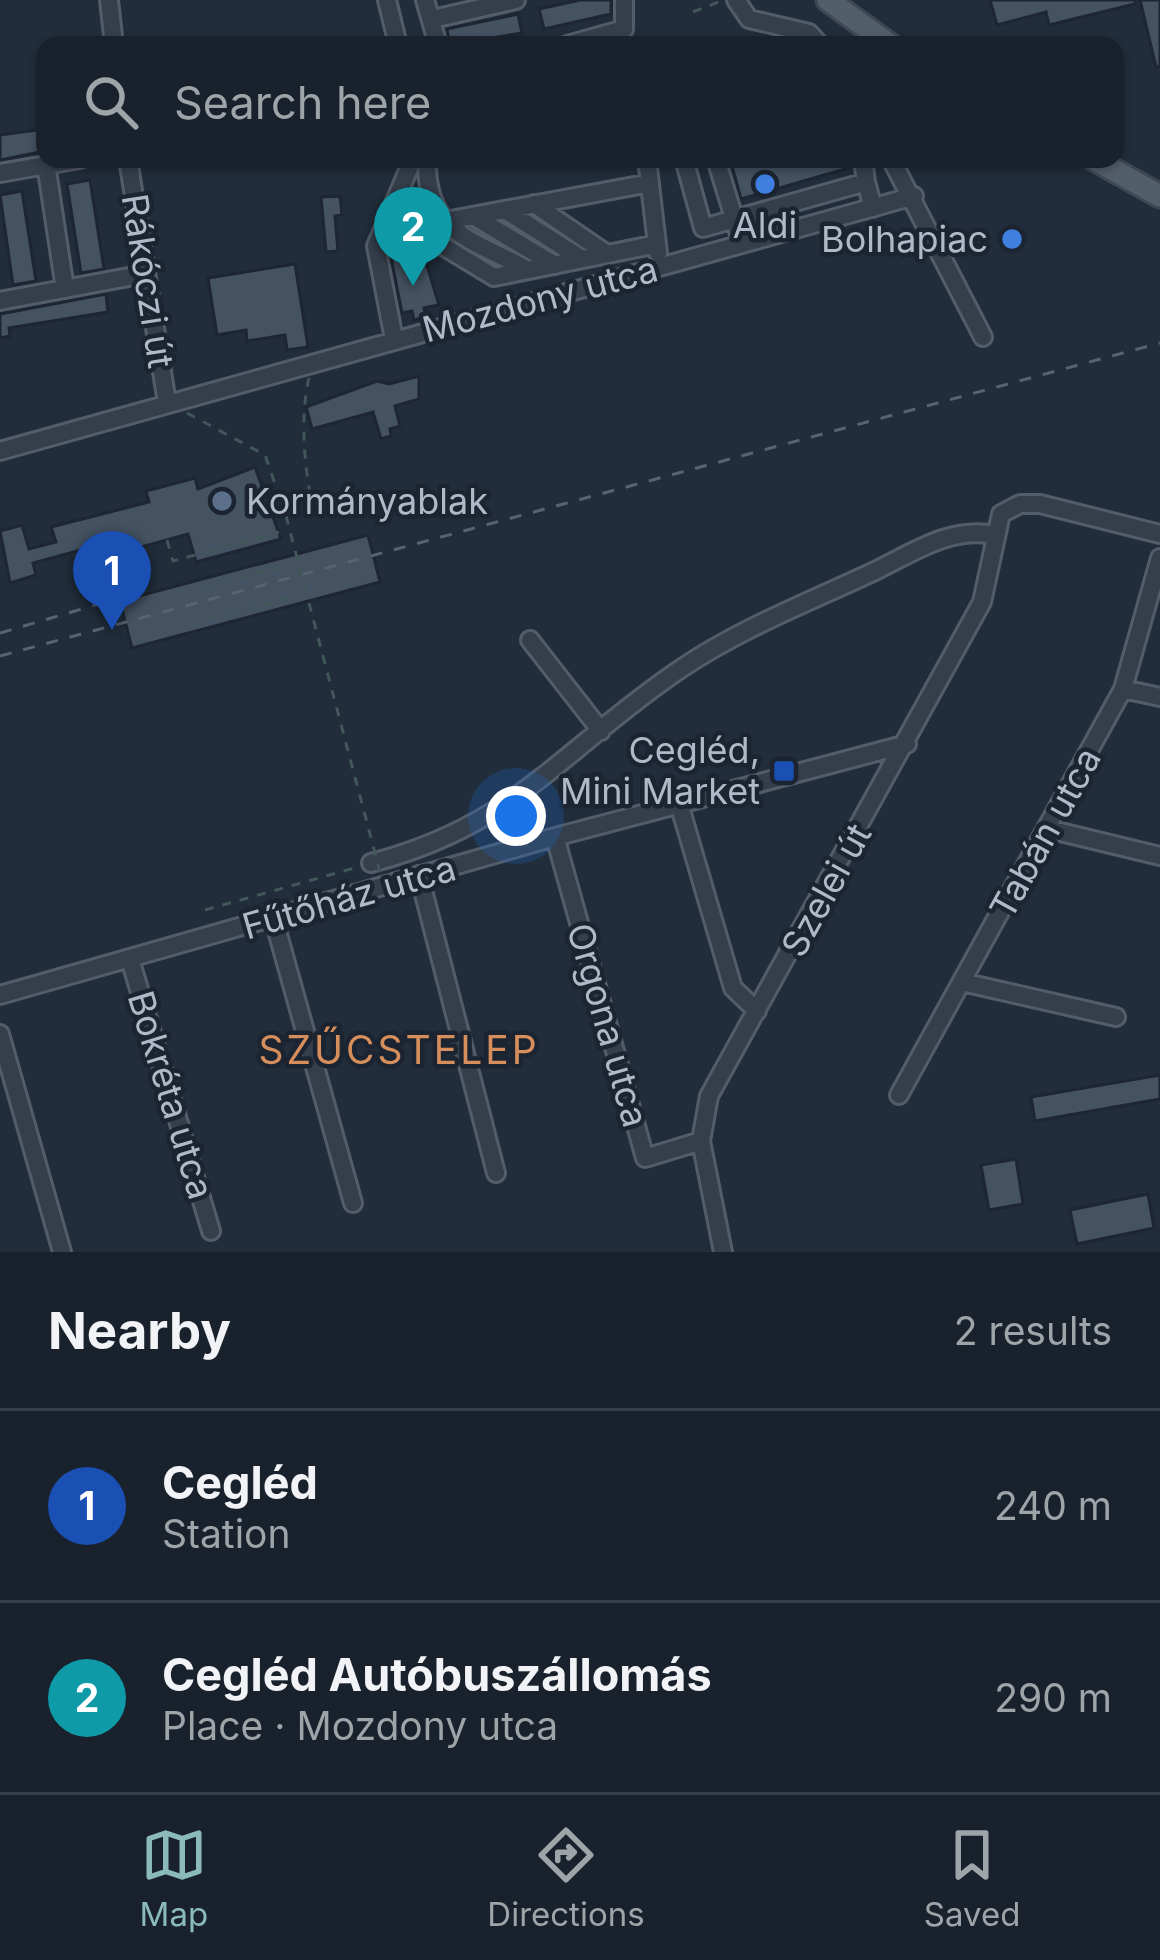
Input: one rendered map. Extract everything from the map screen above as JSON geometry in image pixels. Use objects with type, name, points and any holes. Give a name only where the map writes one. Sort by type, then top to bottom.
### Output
[{"type":"main road","points":[[833,0],[876,36]]},
{"type":"main road","points":[[1110,168],[1160,196]]},
{"type":"street","points":[[109,0],[113,36]]},
{"type":"street","points":[[387,0],[396,36]]},
{"type":"street","points":[[425,0],[436,36]]},
{"type":"street","points":[[433,19],[516,0]]},
{"type":"street","points":[[599,36],[624,29],[624,0]]},
{"type":"street","points":[[736,0],[749,19],[812,36]]},
{"type":"street","points":[[0,173],[36,166]]},
{"type":"street","points":[[47,168],[65,289]]},
{"type":"street","name":"Rákóczi út","points":[[129,168],[167,403]]},
{"type":"street","points":[[394,339],[376,246],[416,168]]},
{"type":"street","points":[[422,168],[443,246],[494,278],[657,244]]},
{"type":"street","points":[[648,168],[659,266]]},
{"type":"street","points":[[686,168],[703,228],[866,182]]},
{"type":"street","points":[[719,168],[742,244]]},
{"type":"street","points":[[864,168],[873,208]]},
{"type":"street","points":[[897,168],[983,337]]},
{"type":"street","points":[[395,205],[433,221],[650,183]]},
{"type":"street","name":"Mozdony utca","points":[[0,451],[914,196]]},
{"type":"street","points":[[534,204],[607,254]]},
{"type":"street","points":[[505,210],[582,259]]},
{"type":"street","points":[[473,216],[555,265]]},
{"type":"street","points":[[0,301],[145,274]]},
{"type":"street","points":[[376,868],[469,830],[674,673],[740,634],[952,535],[995,535],[1001,514],[1030,503],[1160,534]]},
{"type":"street","name":"Szelei út","points":[[723,1252],[701,1141],[709,1096],[908,744],[982,602],[995,535]]},
{"type":"street","name":"Tabán utca","points":[[899,1095],[1124,689],[1160,558]]},
{"type":"street","points":[[530,640],[601,731]]},
{"type":"street","points":[[1124,689],[1160,697]]},
{"type":"street","name":"Fűtőház utca","points":[[0,995],[555,837],[908,744]]},
{"type":"street","points":[[680,807],[733,988],[757,1011]]},
{"type":"street","points":[[1048,829],[1160,856]]},
{"type":"street","name":"Orgona utca","points":[[555,837],[645,1157],[701,1141]]},
{"type":"street","points":[[419,875],[496,1173]]},
{"type":"street","points":[[274,920],[353,1203]]},
{"type":"street","name":"Bokréta utca","points":[[130,959],[212,1231]]},
{"type":"street","points":[[962,982],[1115,1017]]},
{"type":"street","points":[[0,1034],[62,1252]]},
{"type":"path","points":[[693,12],[722,0]]},
{"type":"path","points":[[312,362],[302,405],[308,427],[306,482],[314,518],[351,502],[357,514]]},
{"type":"path","points":[[167,403],[266,455],[286,516],[376,868],[205,910]]},
{"type":"path","points":[[167,540],[172,561],[279,532]]},
{"type":"path","points":[[203,588],[287,565]]},
{"type":"path","points":[[211,619],[295,596]]},
{"type":"building","points":[[580,0],[611,0],[611,14],[544,29],[539,9]]},
{"type":"building","points":[[990,0],[1135,0],[1135,4],[1049,25],[1046,12],[997,25]]},
{"type":"building","points":[[1140,0],[1160,0],[1160,66],[1156,67]]},
{"type":"building","points":[[518,14],[522,33],[448,36],[447,29]]},
{"type":"building","points":[[36,130],[36,153],[0,160],[0,135]]},
{"type":"building","name":"Aldi","points":[[732,168],[845,169],[741,199]]},
{"type":"building","points":[[90,180],[104,269],[81,273],[67,184]]},
{"type":"building","points":[[22,191],[36,281],[13,285],[0,195]]},
{"type":"building","points":[[340,196],[342,215],[335,216],[338,251],[326,252],[321,197]]},
{"type":"building","points":[[419,239],[439,305],[424,308],[426,317],[414,320],[412,311],[402,313],[389,247]]},
{"type":"building","points":[[295,264],[308,347],[287,350],[285,335],[247,341],[246,330],[217,335],[208,278]]},
{"type":"building","points":[[106,294],[108,312],[9,328],[10,336],[0,338],[0,314]]},
{"type":"building","points":[[419,376],[419,399],[395,406],[400,426],[390,429],[391,436],[381,439],[373,412],[312,429],[306,407],[377,381],[389,384]]},
{"type":"building","points":[[255,467],[281,539],[196,562],[188,534],[98,559],[95,546],[33,563],[36,575],[10,583],[0,531],[22,525],[29,549],[56,542],[51,527],[149,502],[146,491],[195,478],[198,489]]},
{"type":"building","points":[[368,535],[380,582],[132,648],[120,601]]},
{"type":"building","points":[[1160,1075],[1160,1099],[1035,1121],[1031,1097]]},
{"type":"building","points":[[1016,1159],[1023,1204],[989,1210],[981,1165]]},
{"type":"building","points":[[1148,1194],[1154,1228],[1077,1244],[1070,1210]]},
{"type":"railway","points":[[0,656],[1160,343]]},
{"type":"railway","points":[[0,633],[126,596]]},
{"type":"place","name":"Aldi","points":[[765,184]]},
{"type":"place","name":"Bolhapiac","points":[[1012,239]]},
{"type":"place","name":"Cegléd Autóbuszállomás","points":[[413,286]]},
{"type":"place","name":"Kormányablak","points":[[222,501]]},
{"type":"place","name":"Cegléd","points":[[112,630]]},
{"type":"place","name":"Cegléd, Mini Market","points":[[784,771]]},
{"type":"district","name":"SZŰCSTELEP","points":[[399,1049]]}]
